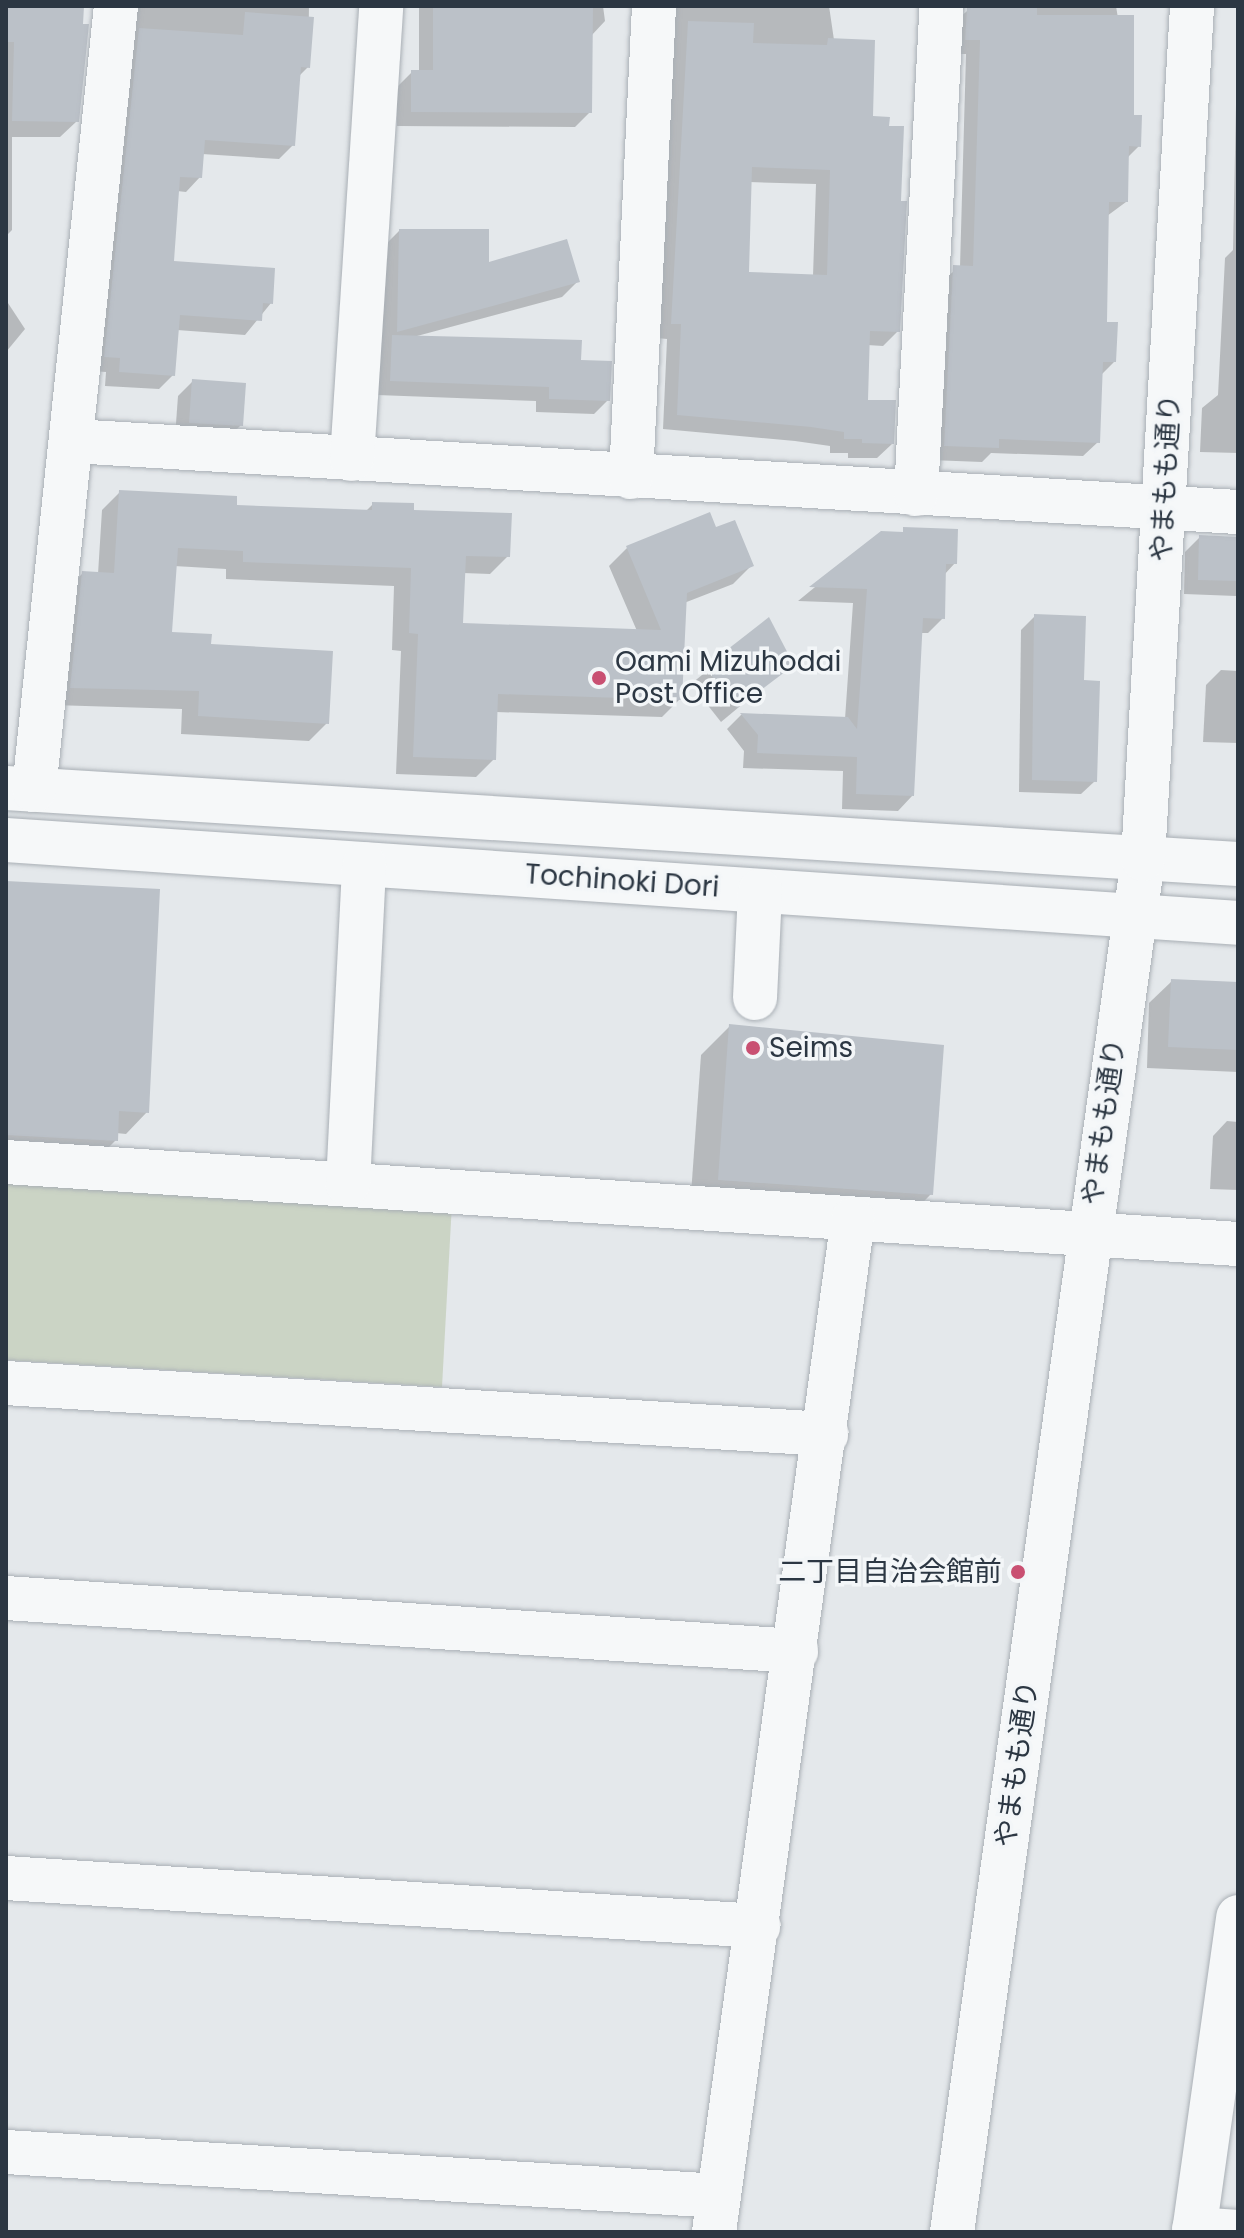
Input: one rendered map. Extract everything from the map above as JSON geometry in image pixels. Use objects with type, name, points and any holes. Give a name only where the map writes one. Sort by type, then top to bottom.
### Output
[{"type":"street","points":[[20,789],[64,472],[73,441],[116,6]]},
{"type":"street","points":[[352,459],[381,6]]},
{"type":"street","points":[[631,477],[654,6]]},
{"type":"street","points":[[916,494],[942,6]]},
{"type":"street","name":"やまもも通り","points":[[952,2232],[1143,859],[1192,6]]},
{"type":"street","points":[[73,441],[1238,512]]},
{"type":"street","name":"Tochinoki Dori","points":[[20,789],[1238,864]]},
{"type":"street","name":"Tochinoki Dori","points":[[6,840],[1238,923]]},
{"type":"street","points":[[348,1184],[364,864]]},
{"type":"street","points":[[755,998],[760,891]]},
{"type":"street","points":[[6,1162],[1238,1244]]},
{"type":"street","points":[[6,2152],[717,2214],[853,1219]]},
{"type":"street","points":[[6,1383],[826,1434]]},
{"type":"street","points":[[6,1598],[796,1651]]},
{"type":"street","points":[[6,1878],[758,1926]]},
{"type":"street","points":[[1236,1943],[1194,2231],[1238,2232]]},
{"type":"green space","points":[[6,1173],[452,1203],[442,1387],[6,1360]]},
{"type":"building","points":[[6,6],[84,6],[83,24],[89,24],[79,122],[12,121],[14,42],[6,42]]},
{"type":"building","points":[[433,6],[593,6],[592,113],[411,112],[411,70],[433,70]]},
{"type":"building","points":[[967,6],[1037,6],[1037,15],[1134,15],[1134,115],[1142,115],[1141,147],[1129,146],[1128,202],[1109,202],[1107,322],[1118,322],[1116,362],[1103,362],[1100,443],[999,439],[999,448],[944,446],[953,265],[973,266],[980,40],[965,40]]},
{"type":"building","points":[[245,12],[314,17],[310,68],[301,67],[295,146],[205,140],[202,178],[180,177],[174,261],[275,268],[273,304],[263,303],[262,321],[180,315],[175,376],[119,372],[120,358],[104,357],[139,28],[243,35]]},
{"type":"building","points":[[688,21],[754,23],[753,43],[827,45],[828,38],[875,40],[873,116],[890,117],[889,126],[904,126],[901,201],[907,201],[900,332],[870,331],[868,400],[896,400],[894,444],[862,443],[862,439],[844,439],[844,432],[811,427],[677,415],[681,324],[671,324]],"holes":[[[752,167],[830,170],[827,275],[749,272]]]},
{"type":"building","points":[[399,229],[489,229],[489,262],[567,239],[580,282],[397,332]]},
{"type":"building","points":[[392,335],[582,340],[581,360],[612,361],[610,401],[549,399],[549,387],[390,381]]},
{"type":"building","points":[[192,379],[246,383],[243,426],[189,423]]},
{"type":"building","points":[[119,490],[237,496],[237,505],[372,510],[372,502],[414,503],[414,510],[512,513],[510,557],[466,556],[463,623],[661,630],[626,546],[710,512],[716,527],[735,520],[754,566],[687,593],[682,700],[498,694],[496,760],[413,757],[418,634],[409,633],[411,568],[243,562],[243,551],[178,548],[172,632],[212,634],[211,644],[333,651],[329,724],[198,716],[199,691],[70,688],[82,571],[114,573]]},
{"type":"building","points":[[903,527],[958,529],[957,564],[946,564],[945,619],[923,618],[914,796],[856,794],[857,757],[757,753],[758,735],[740,713],[848,717],[857,729],[867,589],[809,587],[881,531],[903,532]]},
{"type":"building","points":[[1199,535],[1238,537],[1238,581],[1198,580]]},
{"type":"building","points":[[1034,614],[1086,616],[1084,680],[1100,681],[1097,782],[1032,780]]},
{"type":"building","points":[[769,617],[794,665],[737,708],[705,667]]},
{"type":"building","points":[[6,881],[160,889],[149,1113],[119,1111],[118,1141],[6,1135]]},
{"type":"building","points":[[1171,979],[1238,982],[1238,1050],[1168,1047]]},
{"type":"building","points":[[729,1024],[944,1045],[933,1195],[718,1180]]},
{"type":"place","name":"Oami Mizuhodai Post Office","points":[[599,678]]},
{"type":"place","name":"Seims","points":[[753,1048]]},
{"type":"place","name":"二丁目自治会館前","points":[[1018,1572]]}]
